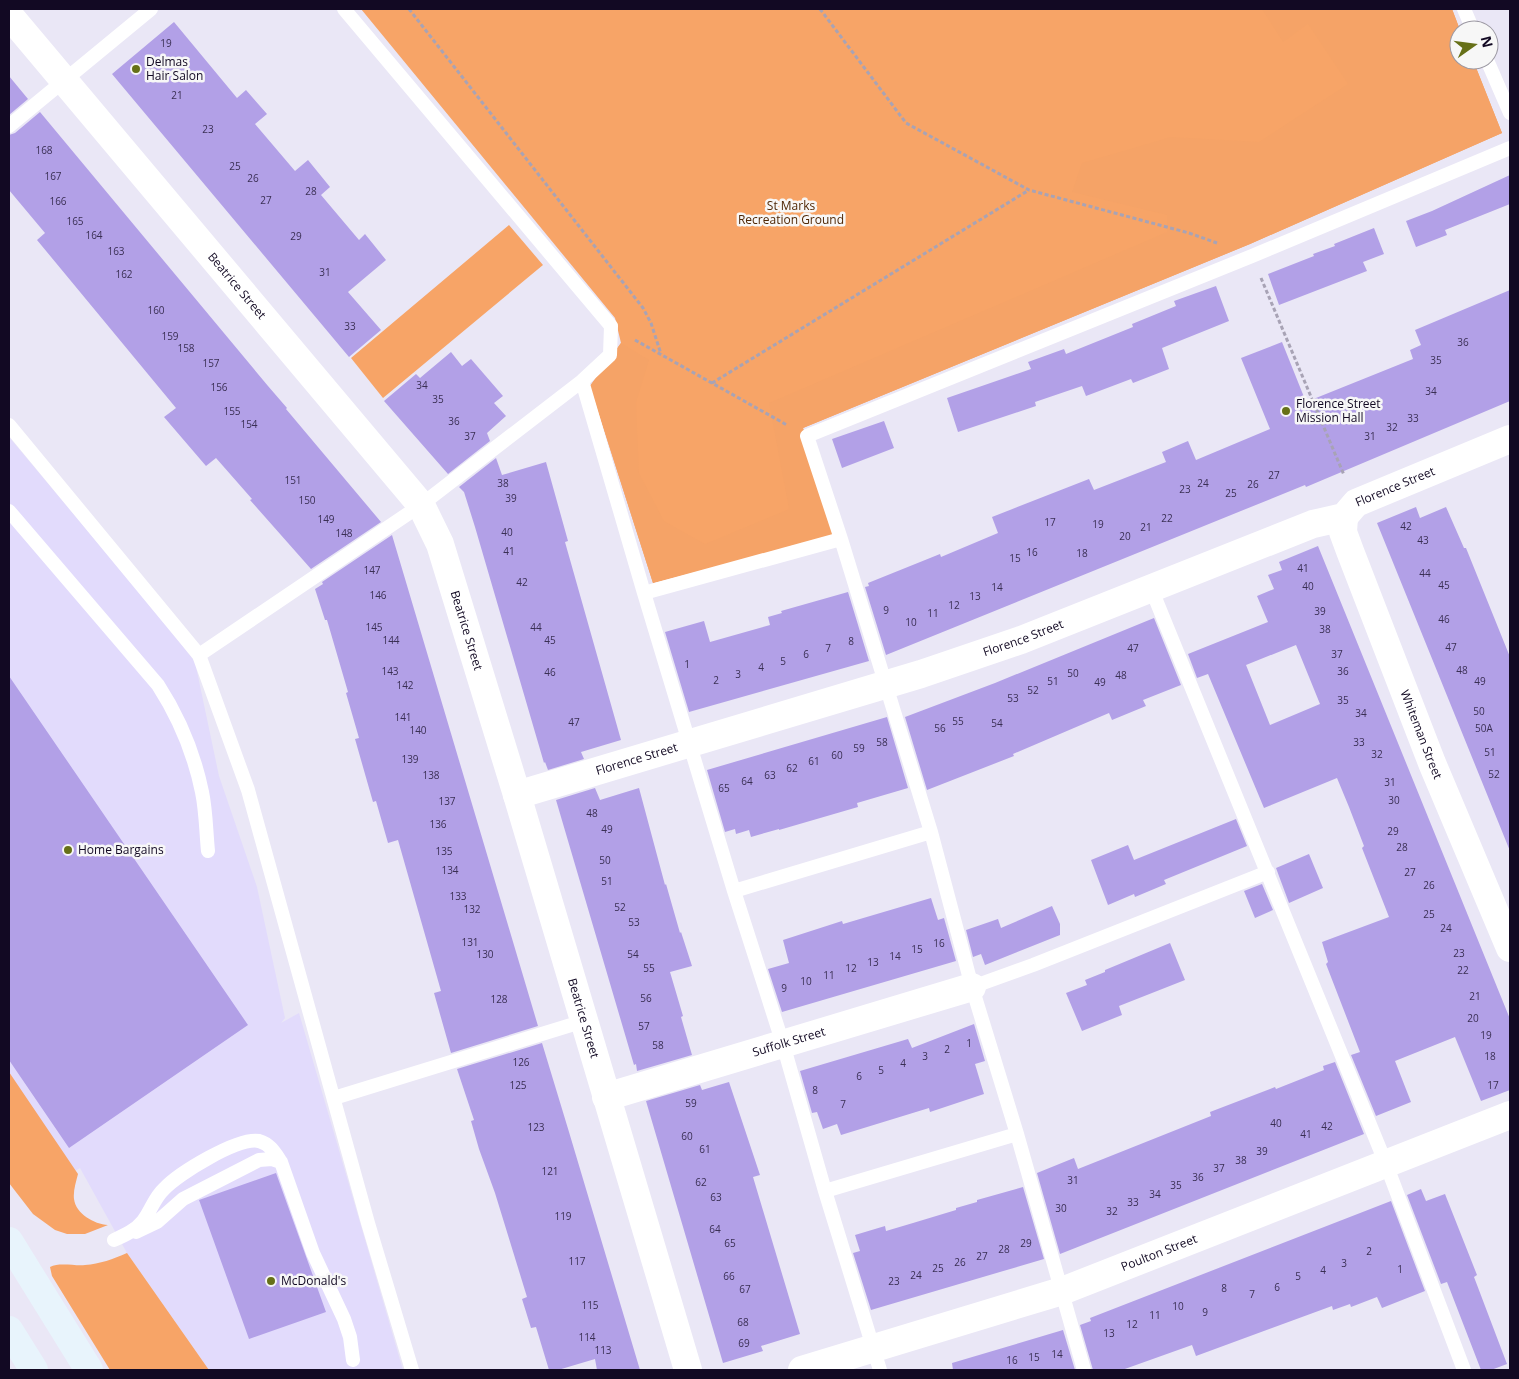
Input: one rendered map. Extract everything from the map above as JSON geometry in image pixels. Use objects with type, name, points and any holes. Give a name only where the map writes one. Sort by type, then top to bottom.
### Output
[{"type":"main road","points":[[9,1241],[88,1370]]},
{"type":"main road","points":[[9,1330],[34,1370]]},
{"type":"street","name":"Beatrice Street","points":[[9,16],[421,505],[440,544],[517,795],[688,1370]]},
{"type":"street","name":"Florence Street","points":[[517,795],[886,684],[1021,640],[1350,510],[1510,439]]},
{"type":"street","name":"Whiteman Street","points":[[1350,510],[1343,532],[1432,763],[1510,948]]},
{"type":"street","name":"Suffolk Street","points":[[606,1096],[972,987]]},
{"type":"street","name":"Poulton Street","points":[[802,1370],[877,1359],[1062,1291],[1510,1116]]},
{"type":"lane","points":[[9,126],[151,9]]},
{"type":"lane","points":[[199,654],[421,505],[582,381],[610,355],[611,326],[344,9]]},
{"type":"lane","points":[[1491,70],[1510,113]]},
{"type":"lane","points":[[1084,1370],[1017,1134],[972,987],[931,832],[841,539],[807,436],[1252,256],[1510,148]]},
{"type":"lane","points":[[582,381],[734,892],[783,1044],[825,1191],[877,1359]]},
{"type":"lane","points":[[9,425],[199,654],[248,790],[368,1223],[412,1370]]},
{"type":"lane","points":[[9,511],[158,685],[174,709],[192,752],[202,794],[208,850]]},
{"type":"lane","points":[[644,593],[841,539]]},
{"type":"lane","points":[[1151,588],[1386,1164],[1464,1370]]},
{"type":"lane","points":[[734,892],[931,832]]},
{"type":"lane","points":[[972,987],[1033,965],[1268,872]]},
{"type":"lane","points":[[334,1098],[584,1021]]},
{"type":"lane","points":[[825,1191],[1017,1134]]},
{"type":"lane","points":[[281,1162],[272,1159],[259,1160],[183,1199],[157,1222],[143,1230],[114,1240],[136,1229],[143,1221],[156,1197],[171,1182],[205,1159],[249,1142],[258,1141],[266,1144],[273,1150],[281,1162],[313,1253],[344,1319],[350,1337],[353,1360]]},
{"type":"path","points":[[408,9],[643,308],[661,354]]},
{"type":"path","points":[[820,9],[906,123],[1029,190],[1190,233],[1252,256],[1350,510]]},
{"type":"path","points":[[712,383],[1029,190]]},
{"type":"path","points":[[611,326],[807,436]]},
{"type":"shaded area","points":[[1262,9],[1452,9],[1456,20],[1449,20],[1449,70],[1477,70],[1502,133],[1250,244],[803,428],[834,536],[653,583],[590,386],[621,343],[649,360],[636,403],[639,473],[664,521],[705,544],[789,509],[769,403],[1167,232],[1167,215],[1072,192],[1082,163],[1171,137],[1259,142],[1348,84],[1308,24],[1283,42]]},
{"type":"shaded area","points":[[9,437],[169,628],[195,662],[219,776],[257,887],[285,1018],[281,1023],[299,1013],[403,1370],[209,1370],[127,1253],[80,1168],[53,1183],[9,1119]]},
{"type":"green space","name":"St Marks Recreation Ground","points":[[361,9],[1452,9],[1456,20],[1449,20],[1449,70],[1477,70],[1502,133],[1250,244],[803,428],[834,536],[653,583],[590,386],[621,343],[615,318]]},
{"type":"green space","points":[[509,225],[543,265],[383,398],[351,358]]},
{"type":"green space","points":[[9,1072],[78,1174],[74,1199],[78,1209],[86,1217],[97,1223],[108,1225],[85,1234],[67,1234],[55,1230],[33,1214],[9,1183]]},
{"type":"green space","points":[[127,1253],[209,1370],[110,1370],[52,1276],[50,1267],[67,1264],[96,1264]]},
{"type":"building","points":[[174,22],[237,98],[246,90],[267,114],[255,124],[295,171],[308,160],[330,187],[321,195],[359,240],[365,234],[386,260],[348,292],[381,330],[349,357],[112,74]]},
{"type":"building","points":[[9,76],[28,99],[9,115]]},
{"type":"building","points":[[40,112],[381,522],[311,569],[216,458],[206,466],[164,417],[176,408],[37,240],[45,233],[9,190],[9,135],[15,133]]},
{"type":"building","points":[[1510,175],[1510,204],[1445,230],[1447,235],[1416,247],[1406,221]]},
{"type":"building","points":[[1374,228],[1384,254],[1363,262],[1367,271],[1279,305],[1268,274],[1314,256],[1313,254],[1335,246],[1334,244]]},
{"type":"building","points":[[1216,286],[1229,321],[1162,348],[1169,369],[1133,383],[1131,379],[1086,396],[1082,386],[1035,402],[1036,406],[958,432],[947,398],[1031,369],[1028,362],[1064,349],[1066,354],[1133,327],[1132,324],[1176,306],[1174,301]]},
{"type":"building","points":[[1510,290],[1510,401],[1306,487],[1305,485],[886,655],[865,587],[869,586],[868,583],[940,554],[941,557],[998,533],[992,517],[1089,479],[1094,490],[1166,462],[1162,452],[1188,441],[1196,460],[1270,429],[1241,358],[1282,342],[1306,402],[1413,359],[1410,350],[1421,345],[1415,330]]},
{"type":"building","points":[[451,352],[462,366],[471,359],[503,396],[494,403],[506,416],[487,433],[490,441],[448,474],[384,401],[416,374],[420,378]]},
{"type":"building","points":[[884,421],[894,448],[842,468],[832,439]]},
{"type":"building","points":[[496,458],[502,475],[546,462],[568,541],[565,542],[621,740],[581,752],[584,759],[548,770],[544,763],[464,492],[459,487]]},
{"type":"building","points":[[1416,507],[1420,518],[1446,507],[1464,548],[1466,548],[1510,657],[1510,851],[1377,523]]},
{"type":"building","points":[[392,535],[538,1026],[451,1053],[434,993],[441,991],[398,840],[388,843],[376,801],[373,802],[355,739],[359,738],[346,693],[348,692],[327,620],[325,620],[315,589],[323,584],[322,582]]},
{"type":"building","points":[[1318,546],[1510,1019],[1510,1090],[1481,1101],[1455,1037],[1395,1061],[1411,1102],[1376,1116],[1351,1055],[1360,1052],[1326,964],[1328,962],[1322,942],[1389,917],[1362,848],[1364,846],[1349,807],[1337,778],[1264,808],[1208,674],[1197,678],[1188,654],[1268,622],[1257,596],[1274,589],[1268,575],[1282,570],[1279,562]],"holes":[[[1296,645],[1320,704],[1270,725],[1246,665]]]},
{"type":"building","points":[[848,592],[869,661],[689,712],[665,632],[704,621],[710,642],[770,625],[768,617],[782,613],[781,611]]},
{"type":"building","points":[[1154,618],[1181,685],[1143,700],[1146,706],[1112,720],[1109,713],[1013,754],[1014,756],[927,790],[905,717],[995,683]]},
{"type":"building","name":"Home Bargains","points":[[9,676],[248,1025],[69,1148],[9,1060]]},
{"type":"building","points":[[887,717],[908,788],[857,803],[858,807],[751,837],[749,830],[736,834],[735,829],[725,832],[707,770]]},
{"type":"building","points":[[595,788],[600,800],[639,788],[665,885],[692,966],[670,972],[692,1055],[637,1071],[556,800]]},
{"type":"building","points":[[1236,819],[1247,846],[1164,880],[1166,884],[1135,897],[1134,894],[1108,905],[1091,860],[1128,845],[1134,860]]},
{"type":"building","points":[[1309,854],[1323,888],[1289,903],[1276,868]]},
{"type":"building","points":[[1262,884],[1273,910],[1255,918],[1244,891]]},
{"type":"building","points":[[931,898],[938,920],[944,918],[956,961],[782,1012],[768,969],[789,963],[783,940],[842,921],[843,924]]},
{"type":"building","points":[[1052,906],[1060,924],[1060,935],[985,965],[981,954],[973,957],[966,930],[998,919],[1001,928]]},
{"type":"building","points":[[1170,943],[1185,980],[1119,1006],[1122,1015],[1082,1031],[1066,993],[1087,985],[1085,980],[1105,972],[1105,970]]},
{"type":"building","points":[[974,1024],[985,1061],[975,1064],[984,1094],[930,1112],[929,1108],[841,1135],[837,1124],[823,1129],[817,1112],[812,1113],[800,1071],[908,1039],[912,1048]]},
{"type":"building","points":[[542,1043],[640,1370],[597,1370],[595,1359],[558,1370],[549,1370],[536,1327],[531,1328],[522,1299],[527,1297],[495,1193],[479,1149],[471,1121],[474,1120],[457,1069]]},
{"type":"building","points":[[1335,1062],[1364,1134],[1060,1254],[1037,1173],[1074,1158],[1078,1169],[1211,1116],[1210,1112],[1324,1070],[1323,1066]]},
{"type":"building","points":[[729,1082],[760,1175],[753,1177],[800,1334],[761,1346],[763,1351],[723,1363],[646,1101],[700,1085],[702,1090]]},
{"type":"building","name":"McDonald's","points":[[276,1173],[326,1312],[249,1339],[199,1200]]},
{"type":"building","points":[[1023,1187],[1044,1259],[871,1310],[853,1253],[860,1251],[855,1235],[885,1226],[886,1231],[956,1210],[956,1208],[977,1202],[977,1200]]},
{"type":"building","points":[[1421,1189],[1426,1201],[1445,1194],[1477,1275],[1474,1277],[1507,1364],[1491,1370],[1481,1370],[1447,1282],[1441,1284],[1407,1195]]},
{"type":"building","points":[[1391,1201],[1425,1291],[1382,1308],[1377,1297],[1351,1307],[1350,1304],[1333,1310],[1332,1306],[1196,1356],[1192,1345],[1122,1370],[1093,1370],[1080,1325],[1091,1321],[1090,1318]]},
{"type":"building","points":[[1063,1330],[1075,1370],[953,1370],[952,1363]]},
{"type":"place","name":"Delmas Hair Salon","points":[[136,69]]},
{"type":"place","name":"Florence Street Mission Hall","points":[[1286,411]]},
{"type":"place","name":"Home Bargains","points":[[68,850]]},
{"type":"place","name":"McDonald's","points":[[271,1281]]}]
